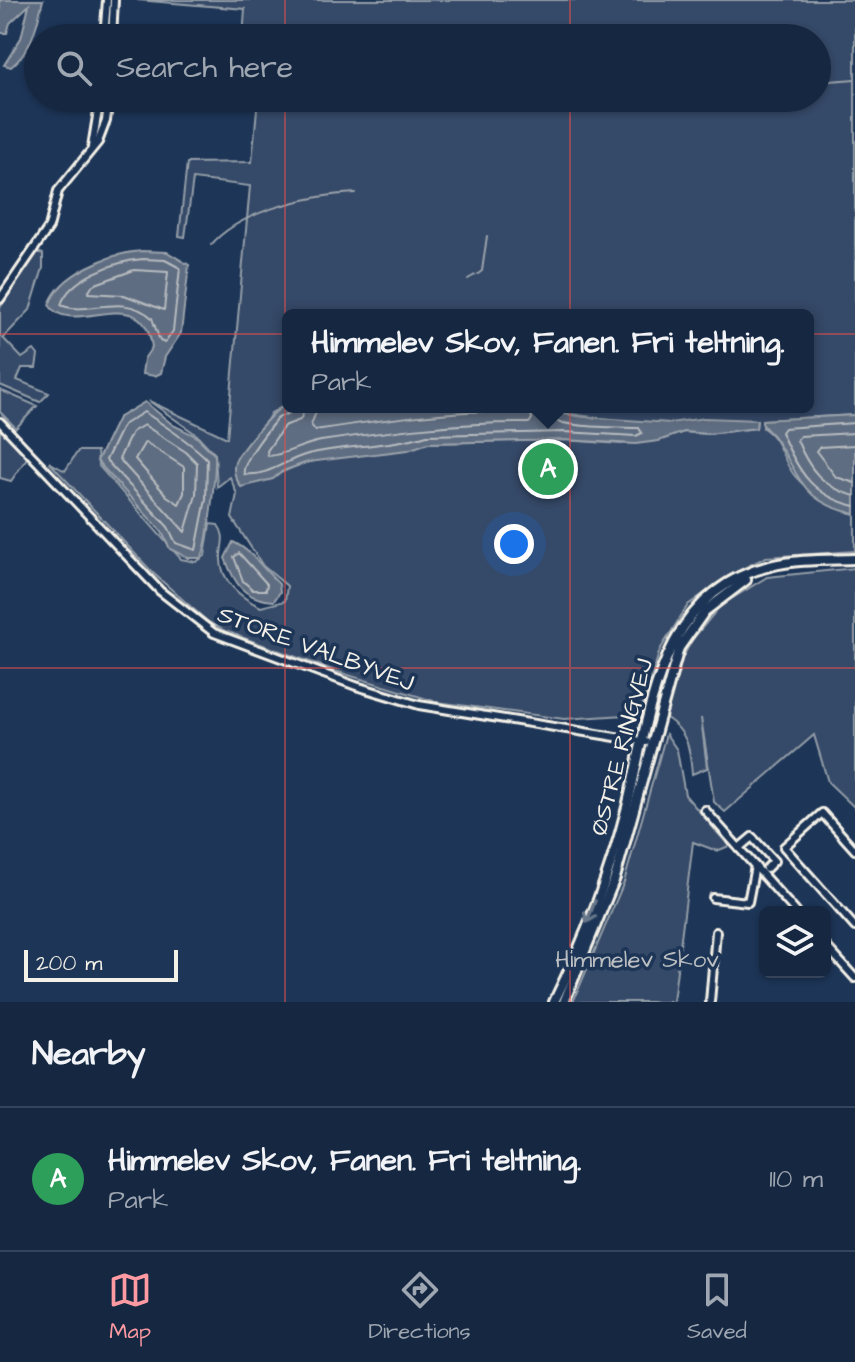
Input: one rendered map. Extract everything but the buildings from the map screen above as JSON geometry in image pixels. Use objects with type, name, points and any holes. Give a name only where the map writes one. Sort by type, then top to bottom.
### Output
[{"type":"main road","name":"ØSTRE RINGVEJ","points":[[554,1002],[606,875],[669,676],[691,627],[728,591],[792,562],[855,559]]},
{"type":"main road","name":"ØSTRE RINGVEJ","points":[[564,1002],[615,878],[648,742]]},
{"type":"street","points":[[105,24],[107,0]]},
{"type":"street","points":[[113,24],[114,0]]},
{"type":"street","points":[[91,151],[98,112]]},
{"type":"street","points":[[0,299],[49,227],[58,191],[91,151],[103,131],[106,112]]},
{"type":"street","name":"STORE VALBYVEJ","points":[[0,422],[160,591],[214,633],[356,686],[419,705],[648,742]]},
{"type":"street","points":[[705,810],[791,906]]},
{"type":"street","points":[[855,850],[822,813],[784,847],[855,927]]},
{"type":"street","points":[[739,848],[752,837],[774,861],[766,869]]},
{"type":"street","points":[[754,855],[762,848]]},
{"type":"street","points":[[713,898],[748,902],[755,866]]},
{"type":"street","points":[[710,1002],[716,932]]},
{"type":"street","points":[[831,952],[855,978]]},
{"type":"green space","points":[[137,0],[855,0],[855,415],[763,420],[763,428],[774,438],[801,482],[830,504],[855,514],[855,551],[766,557],[728,576],[688,605],[660,650],[640,714],[564,719],[437,702],[335,671],[225,631],[207,621],[154,574],[49,462],[65,471],[78,451],[97,451],[98,465],[181,559],[196,562],[205,556],[210,524],[218,525],[223,536],[221,564],[233,587],[261,607],[285,601],[287,586],[263,566],[232,518],[237,494],[230,477],[217,487],[215,454],[197,435],[149,401],[227,438],[250,186],[193,179],[185,237],[179,236],[187,163],[252,162],[257,112],[831,112],[831,24],[244,24],[245,9]]},
{"type":"green space","points":[[37,252],[43,254],[43,268],[30,310],[3,338],[22,358],[34,350],[38,355],[36,368],[22,368],[17,380],[49,393],[40,402],[0,385],[0,308]]},
{"type":"green space","points":[[0,390],[37,406],[16,428],[0,412]]},
{"type":"green space","points":[[0,426],[29,455],[11,481],[0,478]]},
{"type":"green space","points":[[855,568],[855,808],[828,782],[814,735],[725,812],[714,802],[701,718],[707,768],[692,774],[686,741],[679,729],[665,717],[676,670],[692,640],[720,606],[767,577]]},
{"type":"green space","name":"Himmelev Skov","points":[[666,734],[677,750],[685,795],[729,846],[717,851],[693,842],[673,1002],[573,1002],[624,882]]},
{"type":"water","points":[[0,0],[43,0],[37,24],[24,24],[29,5],[10,23],[7,33],[0,33]]},
{"type":"water","points":[[24,26],[24,53],[11,67],[4,65],[21,38]]},
{"type":"water","points":[[142,251],[167,252],[189,265],[181,333],[165,357],[161,373],[155,376],[142,374],[144,359],[152,347],[146,327],[135,316],[106,313],[74,317],[60,314],[49,305],[64,283],[75,274],[116,256]]},
{"type":"water","points":[[145,402],[173,425],[196,436],[215,455],[209,525],[201,558],[188,558],[170,549],[162,532],[97,461],[118,418]]},
{"type":"water","points":[[282,407],[282,413],[556,413],[670,423],[705,418],[757,420],[756,428],[708,434],[684,432],[658,441],[636,444],[564,440],[428,443],[408,450],[308,462],[283,471],[273,479],[241,487],[235,475],[235,462],[271,416]]},
{"type":"water","points":[[855,415],[855,514],[823,502],[804,486],[762,420]]},
{"type":"water","points":[[233,542],[252,555],[279,584],[280,592],[274,601],[248,594],[237,583],[225,558]]},
{"type":"waterway","points":[[831,81],[855,79]]},
{"type":"waterway","points":[[211,245],[240,222],[258,214],[298,201],[356,193]]},
{"type":"waterway","points":[[478,274],[482,271],[487,236]]},
{"type":"waterway","points":[[468,279],[475,275]]},
{"type":"place","name":"Himmelev Skov, Fanen. Fri teltning.","points":[[548,469]]}]
